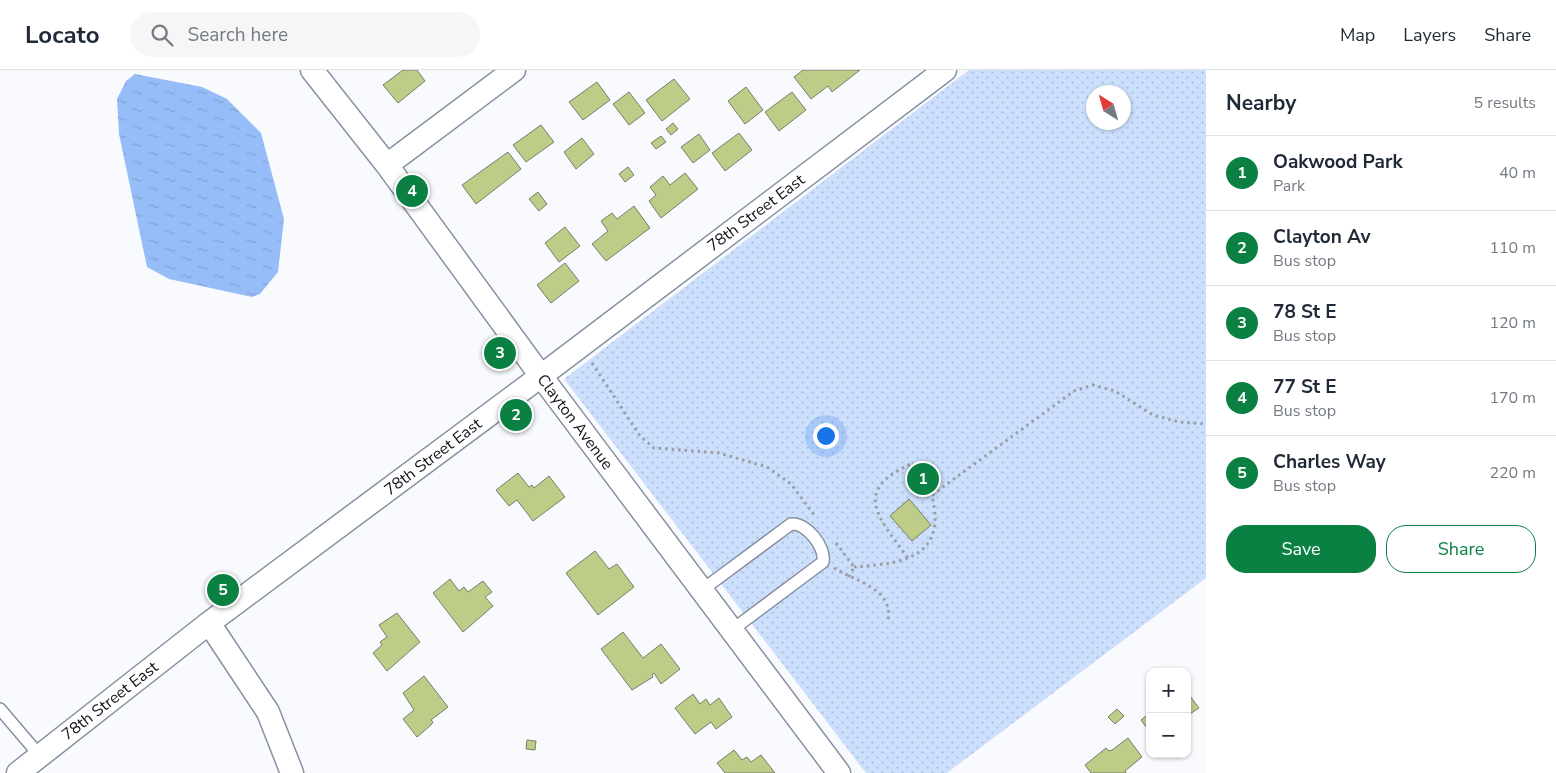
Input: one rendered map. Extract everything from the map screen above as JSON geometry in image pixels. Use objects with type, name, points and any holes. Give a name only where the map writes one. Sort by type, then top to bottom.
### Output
[{"type":"street","name":"Clayton Avenue","points":[[312,70],[387,165],[541,376],[839,773]]},
{"type":"street","points":[[387,165],[514,70]]},
{"type":"street","name":"78th Street East","points":[[34,766],[209,623],[541,376],[945,70]]},
{"type":"street","points":[[209,623],[268,712],[292,773]]},
{"type":"lane","points":[[702,590],[791,524],[797,523],[804,526],[822,550],[823,562],[732,630]]},
{"type":"lane","points":[[0,709],[34,766]]},
{"type":"path","points":[[580,346],[640,436],[654,448],[719,453],[767,467],[791,484],[820,522]]},
{"type":"path","points":[[932,495],[1074,391],[1093,385],[1114,391],[1153,415],[1179,422],[1206,424]]},
{"type":"path","points":[[854,567],[890,564],[908,558],[921,551],[932,540],[936,526],[932,495],[920,471],[910,464],[896,471],[879,484],[874,501],[878,514],[908,558]]},
{"type":"path","points":[[831,537],[854,567]]},
{"type":"path","points":[[823,562],[849,577],[872,587],[883,596],[890,610],[888,620]]},
{"type":"path","points":[[849,577],[854,567]]},
{"type":"shaded area","points":[[969,70],[1206,70],[1206,578],[947,773],[866,773],[564,379]]},
{"type":"water","points":[[135,74],[202,87],[227,99],[261,133],[284,219],[278,272],[260,294],[252,297],[169,279],[147,267],[119,134],[117,99],[126,81]]},
{"type":"building","points":[[403,70],[417,70],[425,81],[398,103],[383,85]]},
{"type":"building","points":[[803,70],[860,70],[832,92],[828,86],[811,99],[794,77]]},
{"type":"building","points":[[674,79],[690,99],[662,121],[646,100]]},
{"type":"building","points":[[597,82],[610,100],[583,120],[569,102]]},
{"type":"building","points":[[746,87],[763,110],[745,124],[728,101]]},
{"type":"building","points":[[629,92],[645,113],[629,125],[613,104]]},
{"type":"building","points":[[792,92],[806,110],[779,131],[765,112]]},
{"type":"building","points":[[673,123],[678,129],[671,135],[666,129]]},
{"type":"building","points":[[541,125],[554,142],[526,162],[513,145]]},
{"type":"building","points":[[739,133],[752,150],[725,171],[712,153]]},
{"type":"building","points":[[699,134],[710,150],[693,163],[681,147]]},
{"type":"building","points":[[661,136],[666,142],[656,149],[651,143]]},
{"type":"building","points":[[582,138],[594,154],[576,169],[564,152]]},
{"type":"building","points":[[508,152],[521,169],[476,204],[462,185]]},
{"type":"building","points":[[628,167],[634,175],[625,182],[619,174]]},
{"type":"building","points":[[685,173],[698,189],[661,218],[649,201],[656,195],[650,187],[663,176],[670,185]]},
{"type":"building","points":[[538,192],[547,204],[539,211],[529,199]]},
{"type":"building","points":[[634,206],[650,228],[606,261],[592,244],[608,231],[601,221],[612,213],[617,219]]},
{"type":"building","points":[[565,227],[580,246],[559,262],[545,243]]},
{"type":"building","points":[[565,263],[579,281],[551,303],[537,285]]},
{"type":"building","points":[[518,473],[529,487],[532,485],[534,488],[549,476],[565,497],[533,521],[517,500],[509,506],[496,490]]},
{"type":"building","points":[[909,499],[931,525],[912,541],[890,516]]},
{"type":"building","points":[[595,551],[609,569],[617,564],[634,587],[598,615],[566,573]]},
{"type":"building","points":[[450,579],[459,591],[464,587],[468,592],[483,581],[492,592],[485,597],[493,606],[463,632],[433,593]]},
{"type":"building","points":[[397,613],[420,642],[387,671],[373,653],[382,645],[380,642],[387,637],[379,625]]},
{"type":"building","points":[[623,632],[643,658],[661,644],[680,669],[661,684],[654,673],[653,677],[632,690],[601,649]]},
{"type":"building","points":[[424,676],[448,707],[431,720],[433,722],[431,725],[417,737],[403,719],[414,710],[403,693]]},
{"type":"building","points":[[693,694],[700,704],[706,699],[710,705],[719,698],[732,717],[716,729],[711,722],[695,734],[675,708]]},
{"type":"building","points":[[1191,697],[1199,708],[1191,713]]},
{"type":"building","points":[[1117,709],[1124,716],[1115,724],[1108,717]]},
{"type":"building","points":[[1146,716],[1146,727],[1141,720]]},
{"type":"building","points":[[1128,738],[1142,757],[1125,771],[1126,773],[1091,773],[1085,765],[1106,748],[1109,751],[1112,750]]},
{"type":"building","points":[[527,740],[536,741],[535,750],[526,749]]},
{"type":"building","points":[[734,750],[742,760],[747,757],[751,762],[761,755],[775,773],[725,773],[717,763]]},
{"type":"place","name":"77 St E","points":[[412,191]]},
{"type":"place","name":"78 St E","points":[[500,353]]},
{"type":"place","name":"Clayton Av","points":[[516,415]]},
{"type":"place","name":"Oakwood Park","points":[[923,479]]},
{"type":"place","name":"Charles Way","points":[[223,590]]}]
